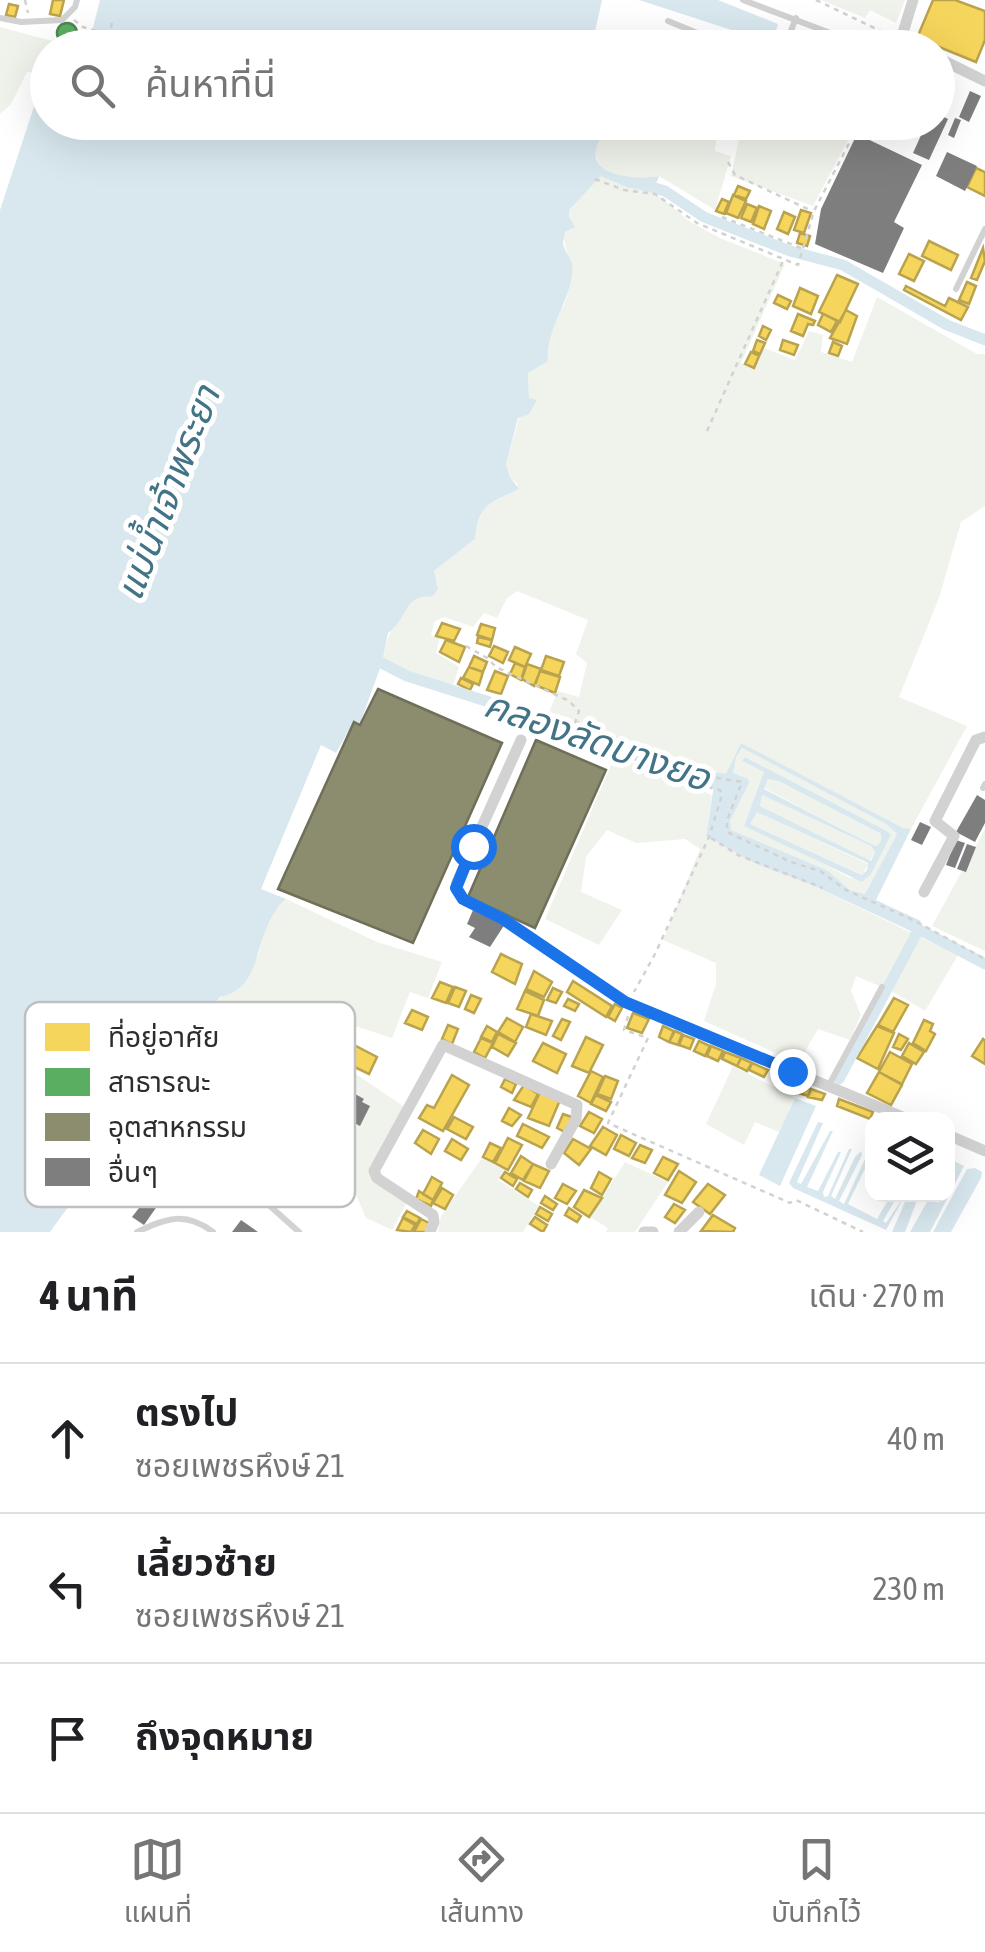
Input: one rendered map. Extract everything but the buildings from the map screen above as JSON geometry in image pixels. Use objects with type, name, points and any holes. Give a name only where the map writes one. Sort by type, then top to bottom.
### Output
[{"type":"street","points":[[903,30],[913,0]]},
{"type":"street","points":[[955,66],[985,81]]},
{"type":"street","points":[[924,892],[954,836],[935,820],[976,740],[985,736]]},
{"type":"street","points":[[521,740],[458,882],[458,894],[503,919],[630,1004],[891,1112]]},
{"type":"street","points":[[430,1232],[433,1215],[377,1178],[374,1171],[443,1046],[577,1105],[576,1119],[551,1164]]},
{"type":"street","points":[[955,1138],[985,1150]]},
{"type":"street","points":[[680,1232],[700,1212]]},
{"type":"street","points":[[644,1232],[653,1232]]},
{"type":"lane","points":[[0,18],[48,23],[68,16],[77,0]]},
{"type":"lane","points":[[743,0],[826,30]]},
{"type":"lane","points":[[791,30],[796,18]]},
{"type":"lane","points":[[668,21],[690,30]]},
{"type":"lane","points":[[956,289],[985,230]]},
{"type":"lane","points":[[829,1085],[882,987]]},
{"type":"lane","points":[[272,1207],[300,1232]]},
{"type":"lane","points":[[137,1232],[157,1222],[183,1217],[197,1220],[213,1232]]},
{"type":"path","points":[[25,0],[28,22]]},
{"type":"path","points":[[816,0],[879,30]]},
{"type":"path","points":[[68,16],[94,30]]},
{"type":"path","points":[[110,30],[112,24]]},
{"type":"path","points":[[595,179],[624,190],[655,194],[697,223],[798,264],[814,211],[851,140]]},
{"type":"path","points":[[728,162],[735,175],[814,211]]},
{"type":"path","points":[[722,217],[802,248]]},
{"type":"path","points":[[708,431],[784,260]]},
{"type":"path","points":[[466,646],[496,668],[569,701],[579,711],[570,738],[588,744],[593,740],[682,781],[720,790],[722,799],[709,836],[630,1004],[624,1030],[648,1038],[608,1124],[790,1204],[796,1200],[863,1232]]},
{"type":"path","points":[[576,722],[718,778],[742,782],[727,820],[727,832],[820,871],[846,890],[985,959]]},
{"type":"path","points":[[709,836],[738,855],[823,888]]},
{"type":"shaded area","points":[[821,0],[905,0],[896,23],[870,10],[865,18]]},
{"type":"shaded area","points":[[0,27],[30,35],[30,72],[11,104],[0,114]]},
{"type":"shaded area","points":[[716,140],[715,151],[731,156],[715,210],[659,176],[632,178],[612,174],[599,163],[599,142]]},
{"type":"shaded area","points":[[739,140],[848,140],[813,206],[731,176]]},
{"type":"shaded area","points":[[601,175],[628,188],[653,191],[689,221],[785,264],[741,363],[754,370],[764,348],[795,360],[809,331],[823,335],[821,352],[852,362],[877,297],[977,354],[985,354],[985,506],[961,522],[939,598],[899,697],[967,726],[911,829],[903,829],[742,744],[737,756],[742,748],[886,824],[897,834],[865,894],[850,890],[827,870],[730,830],[730,821],[749,783],[733,773],[735,757],[726,775],[549,712],[558,691],[579,697],[587,663],[576,654],[588,620],[517,591],[507,598],[497,618],[484,613],[473,627],[444,617],[434,622],[431,636],[440,638],[436,653],[459,667],[454,683],[449,686],[419,677],[383,659],[396,622],[435,580],[434,571],[475,539],[483,512],[518,485],[506,464],[519,418],[536,400],[529,399],[528,373],[544,356],[570,281],[565,219]],"holes":[[[745,757],[890,836],[871,874],[850,878],[744,826],[765,772],[743,762]]]},
{"type":"shaded area","points":[[615,756],[712,795],[706,835],[756,864],[812,885],[958,955],[925,1011],[856,976],[851,991],[861,1015],[850,1040],[818,1029],[798,1063],[704,1021],[716,984],[716,963],[663,940],[700,849],[685,839],[636,843],[607,830],[586,857],[581,892],[622,910],[599,945],[545,919]]},
{"type":"shaded area","points":[[768,778],[779,780],[882,835],[881,841],[876,846],[764,788]]},
{"type":"shaded area","points":[[762,795],[871,846],[875,852],[870,861],[760,806]]},
{"type":"shaded area","points":[[756,811],[868,864],[863,875],[749,824]]},
{"type":"shaded area","points":[[985,829],[985,951],[932,926]]},
{"type":"shaded area","points":[[286,899],[377,942],[442,962],[428,998],[410,992],[392,1038],[355,1026],[355,1002],[217,1002],[258,956],[268,919]]},
{"type":"shaded area","points":[[733,1066],[795,1098],[779,1132],[755,1122],[744,1145],[706,1124]]},
{"type":"shaded area","points":[[355,1073],[403,1106],[378,1170],[369,1172],[409,1199],[392,1230],[366,1218],[355,1192]]},
{"type":"shaded area","points":[[482,1158],[504,1169],[498,1180],[539,1206],[523,1232],[438,1232],[441,1216]]},
{"type":"shaded area","points":[[625,1162],[668,1182],[635,1232],[606,1232],[608,1228],[590,1217]]},
{"type":"water","points":[[100,0],[602,0],[595,30],[92,30]]},
{"type":"water","points":[[639,0],[718,0],[778,24],[776,30],[732,30]]},
{"type":"water","name":"แม่น้ำเจ้าพระยา","points":[[30,119],[30,140],[600,140],[596,159],[602,167],[622,176],[659,176],[653,191],[628,188],[601,176],[569,210],[575,227],[565,232],[563,243],[572,264],[570,287],[551,336],[548,361],[528,373],[529,398],[537,400],[529,414],[518,418],[506,464],[519,489],[487,506],[479,519],[475,539],[434,571],[438,589],[432,597],[411,603],[388,633],[382,663],[360,723],[354,721],[336,753],[321,745],[261,889],[286,899],[267,927],[245,982],[216,1002],[25,1002],[25,1207],[68,1207],[50,1232],[0,1232],[0,210]]},
{"type":"water","points":[[741,743],[911,829],[876,900],[921,921],[913,932],[756,864],[706,836],[716,772],[726,774]],"holes":[[[742,748],[886,824],[897,834],[865,894],[850,890],[827,870],[731,830],[730,821],[749,783],[733,773],[736,757]]]},
{"type":"water","points":[[745,757],[887,831],[891,835],[871,874],[862,882],[744,826],[764,772],[742,761]],"holes":[[[768,779],[779,781],[881,834],[881,841],[876,846],[764,789]],[[762,795],[871,846],[875,852],[871,861],[760,806]],[[757,812],[868,863],[867,870],[862,875],[750,824]]]},
{"type":"water","points":[[795,1098],[816,1106],[780,1186],[759,1175]]},
{"type":"water","points":[[818,1122],[823,1123],[797,1182],[801,1184],[833,1131],[807,1187],[818,1191],[841,1152],[823,1192],[824,1197],[828,1196],[852,1149],[831,1196],[835,1199],[861,1151],[839,1201],[844,1204],[865,1159],[865,1169],[848,1204],[877,1219],[887,1202],[894,1202],[883,1221],[886,1223],[901,1202],[886,1230],[789,1183]]},
{"type":"water","points":[[955,1162],[964,1166],[955,1183]]},
{"type":"water","points":[[967,1169],[982,1172],[981,1178],[951,1232],[933,1232],[949,1202],[955,1202],[955,1191]]},
{"type":"water","points":[[905,1202],[916,1202],[905,1232],[892,1232]]},
{"type":"water","points":[[927,1202],[945,1202],[930,1232],[910,1232]]},
{"type":"waterway","points":[[640,184],[665,191],[704,217],[790,251],[843,265],[947,325],[985,340]]},
{"type":"waterway","name":"คลองลัดบางยอ","points":[[370,657],[407,676],[606,739],[680,772],[727,787]]},
{"type":"waterway","name":"คลองลัดบางยอ","points":[[905,922],[985,964]]},
{"type":"waterway","points":[[839,1079],[919,929]]},
{"type":"route","points":[[473,846],[456,888],[463,899],[503,919],[625,1002],[792,1071]]}]
